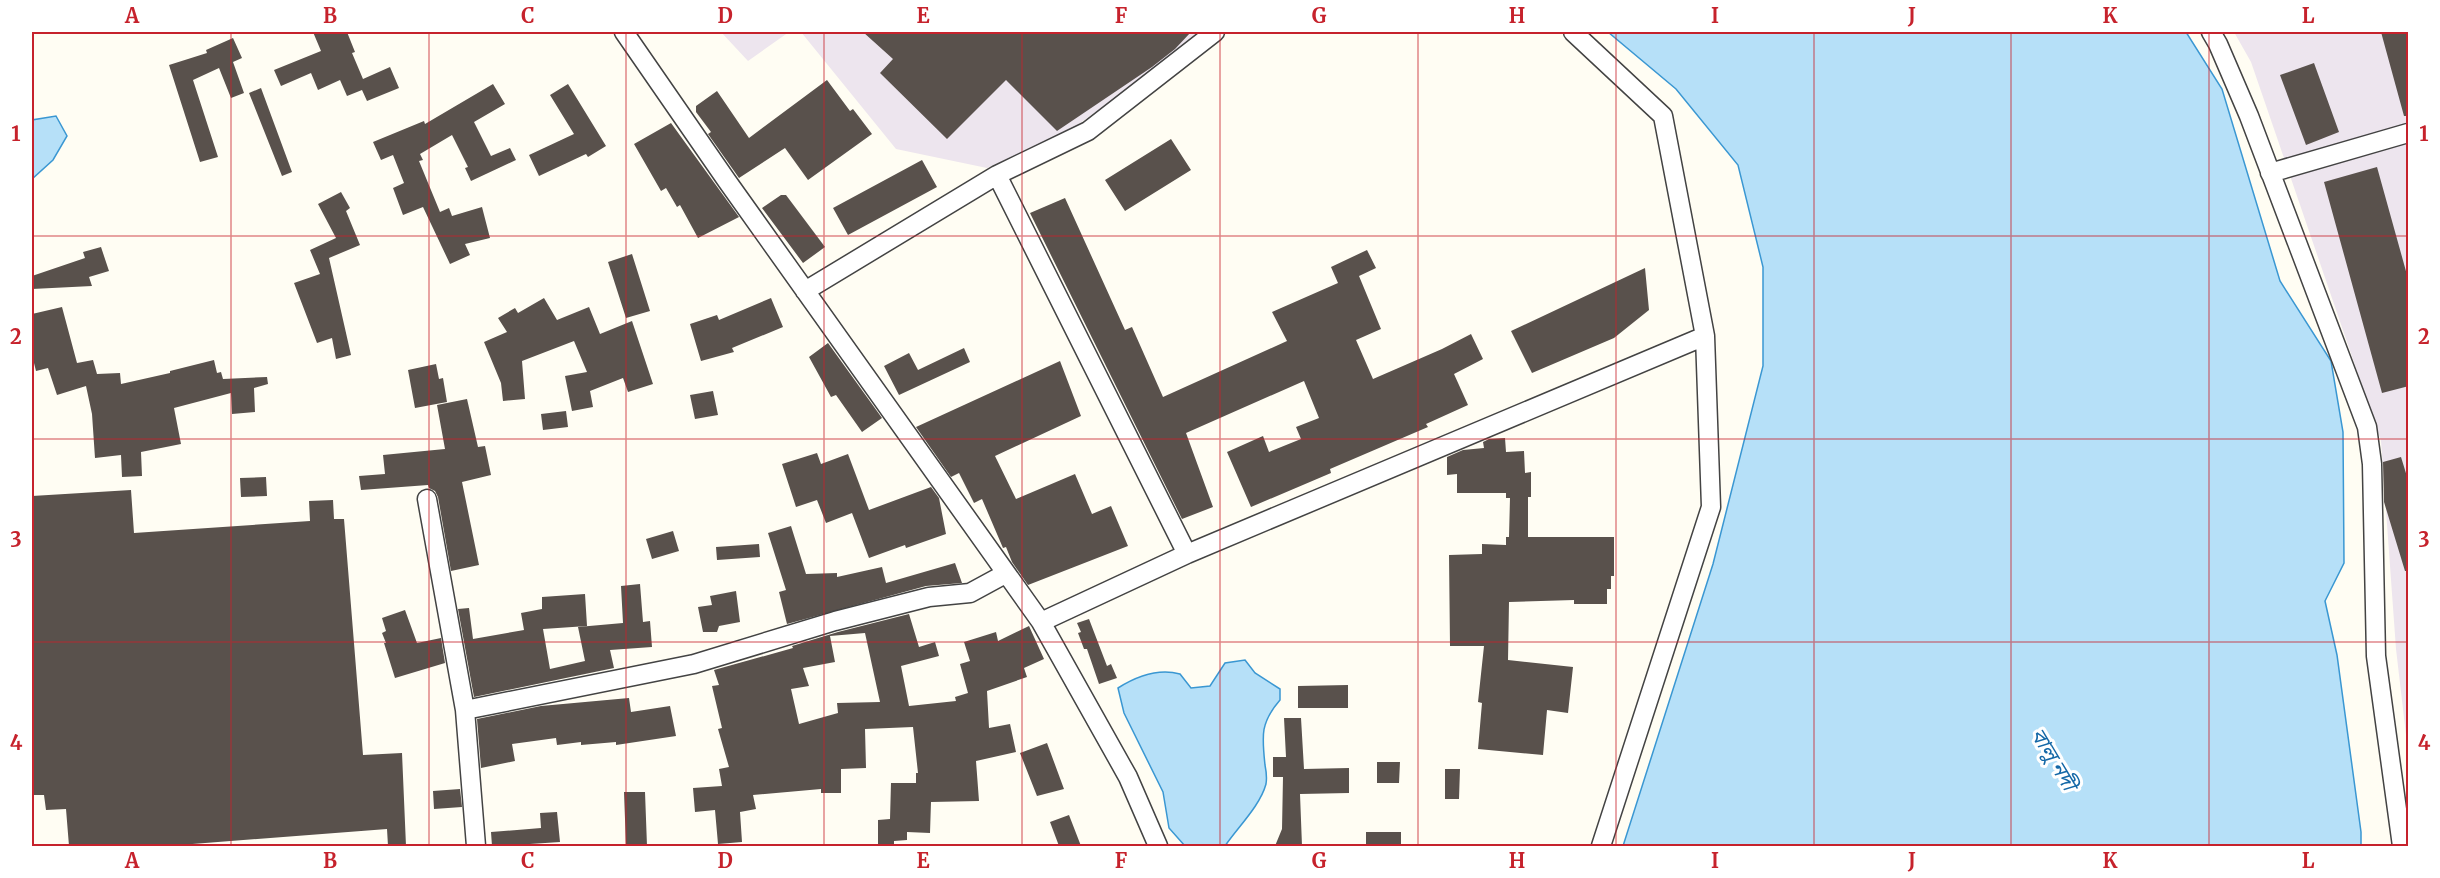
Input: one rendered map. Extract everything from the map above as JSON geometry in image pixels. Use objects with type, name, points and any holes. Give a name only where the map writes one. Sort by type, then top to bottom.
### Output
[{"type":"street","points":[[624,32],[1041,622],[1128,777],[1158,846]]},
{"type":"street","points":[[805,291],[997,175],[1088,131],[1215,32]]},
{"type":"street","points":[[1573,32],[1663,116],[1705,336],[1711,507],[1600,846]]},
{"type":"street","points":[[2211,32],[2218,44],[2270,173],[2367,427],[2372,464],[2376,656],[2402,846]]},
{"type":"street","points":[[2270,173],[2409,133]]},
{"type":"street","points":[[997,175],[1187,554]]},
{"type":"street","points":[[1041,622],[1187,554],[1705,336]]},
{"type":"street","points":[[428,499],[465,710],[476,846]]},
{"type":"street","points":[[465,710],[694,664],[835,621],[928,597],[970,593],[1005,574]]},
{"type":"shaded area","points":[[721,32],[789,32],[748,61]]},
{"type":"shaded area","points":[[801,32],[1200,32],[1169,60],[1066,133],[987,168],[896,149]]},
{"type":"shaded area","points":[[2234,32],[2408,32],[2408,752],[2396,649],[2381,441],[2251,62]]},
{"type":"water","name":"বালু নদী","points":[[1608,32],[2186,32],[2222,89],[2280,281],[2331,361],[2343,432],[2344,563],[2325,601],[2337,655],[2361,846],[1623,846],[1713,564],[1763,366],[1763,267],[1738,165],[1676,89]]},
{"type":"water","points":[[56,116],[67,136],[53,160],[32,179],[32,120]]},
{"type":"water","points":[[1245,660],[1255,673],[1280,689],[1280,700],[1273,708],[1264,730],[1266,784],[1254,808],[1225,846],[1185,846],[1169,828],[1163,792],[1124,713],[1118,688],[1140,677],[1164,672],[1180,674],[1191,688],[1210,686],[1225,663]]},
{"type":"building","points":[[313,32],[347,32],[355,52],[352,53],[363,79],[390,67],[399,88],[367,101],[362,90],[347,96],[340,80],[318,90],[311,73],[281,86],[274,70],[321,51]]},
{"type":"building","points":[[863,32],[1191,32],[1175,49],[1152,67],[1057,131],[1006,80],[947,139],[880,73],[893,59]]},
{"type":"building","points":[[2381,32],[2409,32],[2409,116],[2404,116]]},
{"type":"building","points":[[233,38],[242,58],[233,62],[244,93],[231,98],[219,68],[193,80],[218,157],[200,162],[169,65],[207,53],[206,50]]},
{"type":"building","points":[[2314,63],[2339,132],[2306,145],[2280,75]]},
{"type":"building","points":[[827,80],[850,111],[853,109],[872,134],[808,180],[785,148],[739,178],[708,134],[711,132],[696,112],[696,106],[717,91],[749,138]]},
{"type":"building","points":[[493,84],[505,104],[474,122],[491,156],[510,148],[516,160],[471,181],[465,168],[468,167],[452,135],[420,154],[423,160],[419,161],[440,212],[449,208],[452,216],[482,207],[490,238],[465,244],[470,255],[450,264],[423,207],[403,215],[393,188],[404,183],[393,155],[381,160],[373,142],[424,121],[425,124]]},
{"type":"building","points":[[568,84],[606,146],[588,157],[586,154],[539,176],[529,155],[574,134],[550,95]]},
{"type":"building","points":[[261,88],[292,172],[282,176],[249,93]]},
{"type":"building","points":[[671,123],[739,217],[698,238],[680,205],[677,207],[666,188],[661,191],[634,144]]},
{"type":"building","points":[[1171,139],[1191,170],[1125,211],[1105,180]]},
{"type":"building","points":[[922,160],[937,187],[848,235],[833,208]]},
{"type":"building","points":[[2377,167],[2409,282],[2409,386],[2382,393],[2324,182]]},
{"type":"building","points":[[341,192],[350,208],[346,211],[360,245],[329,258],[351,355],[336,359],[332,338],[317,343],[294,283],[320,274],[310,250],[336,238],[318,204]]},
{"type":"building","points":[[781,195],[786,195],[825,247],[803,263],[762,208]]},
{"type":"building","points":[[1065,198],[1125,330],[1132,327],[1163,397],[1287,341],[1272,312],[1338,283],[1331,267],[1367,250],[1376,268],[1359,276],[1381,329],[1356,340],[1373,379],[1471,334],[1483,359],[1454,374],[1468,405],[1426,424],[1428,427],[1330,469],[1331,473],[1251,507],[1227,452],[1263,436],[1269,452],[1301,439],[1296,427],[1319,418],[1304,381],[1186,433],[1213,507],[1182,519],[1030,213]]},
{"type":"building","points":[[101,247],[109,271],[89,277],[92,286],[32,289],[32,276],[85,258],[83,252]]},
{"type":"building","points":[[632,254],[650,311],[626,318],[608,262]]},
{"type":"building","points":[[1645,268],[1649,310],[1614,338],[1532,373],[1511,331]]},
{"type":"building","points":[[544,298],[557,320],[589,307],[600,334],[632,321],[653,384],[628,392],[623,378],[590,391],[593,407],[572,411],[565,376],[587,372],[574,341],[522,361],[525,399],[503,401],[501,383],[484,342],[507,332],[498,318],[515,308],[518,313]]},
{"type":"building","points":[[771,298],[783,327],[732,348],[734,352],[701,361],[690,324],[717,315],[719,320]]},
{"type":"building","points":[[62,307],[77,363],[93,360],[97,374],[120,373],[121,384],[214,360],[217,373],[221,372],[223,379],[267,377],[268,384],[254,388],[255,412],[232,414],[231,393],[174,408],[181,444],[141,452],[142,476],[122,477],[121,455],[95,458],[92,414],[86,386],[57,395],[48,368],[36,371],[32,355],[32,314]]},
{"type":"building","points":[[828,343],[882,418],[862,432],[836,395],[831,397],[809,357]]},
{"type":"building","points":[[964,348],[970,362],[899,395],[884,366],[909,353],[918,370]]},
{"type":"building","points":[[1060,361],[1081,416],[995,456],[1016,499],[1075,474],[1092,514],[1111,506],[1128,546],[1028,585],[1012,562],[1006,547],[1003,548],[982,499],[974,503],[959,473],[951,477],[916,427]]},
{"type":"building","points":[[436,364],[439,379],[443,378],[447,402],[415,408],[408,370]]},
{"type":"building","points":[[713,391],[718,415],[695,419],[690,395]]},
{"type":"building","points":[[467,399],[478,447],[485,446],[491,475],[462,482],[479,565],[451,571],[435,491],[428,485],[361,490],[359,476],[385,474],[383,455],[445,449],[437,405]]},
{"type":"building","points":[[566,411],[568,427],[543,430],[541,414]]},
{"type":"building","points":[[1505,438],[1506,452],[1524,451],[1525,473],[1531,472],[1531,497],[1528,497],[1528,537],[1614,537],[1614,576],[1611,576],[1611,589],[1607,589],[1607,604],[1574,604],[1574,600],[1509,602],[1508,660],[1573,667],[1568,713],[1547,710],[1543,755],[1478,749],[1482,703],[1478,702],[1484,646],[1450,646],[1449,555],[1482,554],[1482,544],[1506,545],[1506,537],[1509,537],[1510,498],[1506,498],[1506,493],[1457,493],[1457,474],[1447,475],[1447,457],[1463,450],[1484,448],[1483,442],[1489,439]]},
{"type":"building","points":[[817,453],[821,464],[848,454],[869,510],[931,487],[939,498],[946,534],[869,558],[852,513],[826,523],[817,500],[796,507],[782,464]]},
{"type":"building","points":[[2401,457],[2409,483],[2409,571],[2405,571],[2384,502],[2383,462]]},
{"type":"building","points":[[266,477],[267,496],[241,497],[240,478]]},
{"type":"building","points":[[131,490],[134,533],[310,521],[309,501],[333,500],[334,519],[344,519],[363,755],[402,753],[406,846],[388,846],[387,829],[167,846],[69,846],[66,809],[46,810],[44,795],[32,795],[32,496]]},
{"type":"building","points":[[791,526],[806,574],[837,573],[837,577],[882,567],[886,583],[955,563],[962,583],[926,586],[787,624],[779,592],[786,590],[768,533]]},
{"type":"building","points":[[673,531],[679,551],[652,559],[646,539]]},
{"type":"building","points":[[759,544],[760,557],[717,560],[716,547]]},
{"type":"building","points":[[640,584],[643,622],[650,621],[652,647],[610,650],[614,668],[474,697],[458,609],[469,608],[473,639],[524,630],[521,613],[542,609],[542,597],[585,594],[587,626],[543,629],[550,669],[585,661],[578,627],[623,623],[621,586]]},
{"type":"building","points":[[736,591],[740,622],[719,626],[717,632],[703,632],[698,607],[712,605],[710,596]]},
{"type":"building","points":[[405,610],[417,643],[441,638],[445,663],[395,678],[384,643],[386,643],[382,633],[386,631],[382,618]]},
{"type":"building","points":[[909,614],[919,647],[935,642],[939,656],[901,666],[909,706],[956,701],[955,697],[968,693],[960,664],[970,661],[964,642],[996,632],[998,641],[1029,626],[1044,659],[1024,668],[1027,677],[987,691],[989,728],[1010,724],[1016,752],[976,761],[979,801],[931,802],[930,833],[907,832],[907,840],[894,841],[894,846],[878,846],[878,820],[890,819],[891,783],[916,783],[916,773],[918,773],[913,727],[865,729],[866,768],[841,769],[841,793],[821,793],[821,789],[753,795],[756,809],[740,812],[742,842],[718,844],[715,810],[695,812],[693,788],[722,786],[719,769],[729,767],[718,729],[722,728],[712,686],[719,685],[714,670],[793,648],[792,646]],"holes":[[[865,633],[880,702],[837,703],[838,713],[799,724],[791,689],[809,686],[803,668],[835,662],[830,636]]]},
{"type":"building","points":[[1089,619],[1107,666],[1111,664],[1117,678],[1099,684],[1087,649],[1084,649],[1078,633],[1081,632],[1077,623]]},
{"type":"building","points":[[1348,685],[1348,708],[1298,708],[1298,686]]},
{"type":"building","points":[[629,698],[631,712],[670,706],[676,736],[616,745],[616,742],[581,745],[581,742],[557,745],[556,738],[512,744],[515,761],[481,768],[477,719],[541,706]]},
{"type":"building","points":[[1284,718],[1301,718],[1304,769],[1349,768],[1349,793],[1300,794],[1302,846],[1275,846],[1282,829],[1283,777],[1273,777],[1273,757],[1286,757]]},
{"type":"building","points":[[1047,743],[1064,789],[1037,796],[1020,753]]},
{"type":"building","points":[[1377,762],[1400,762],[1399,783],[1377,783]]},
{"type":"building","points":[[1445,769],[1460,769],[1459,799],[1445,799]]},
{"type":"building","points":[[460,789],[462,807],[434,809],[433,791]]},
{"type":"building","points":[[624,792],[645,792],[647,846],[626,846]]},
{"type":"building","points":[[557,812],[560,842],[530,844],[530,846],[492,846],[491,832],[541,828],[540,813]]},
{"type":"building","points":[[1069,815],[1081,846],[1059,846],[1050,822]]},
{"type":"building","points":[[1366,832],[1401,832],[1401,846],[1366,846]]}]
